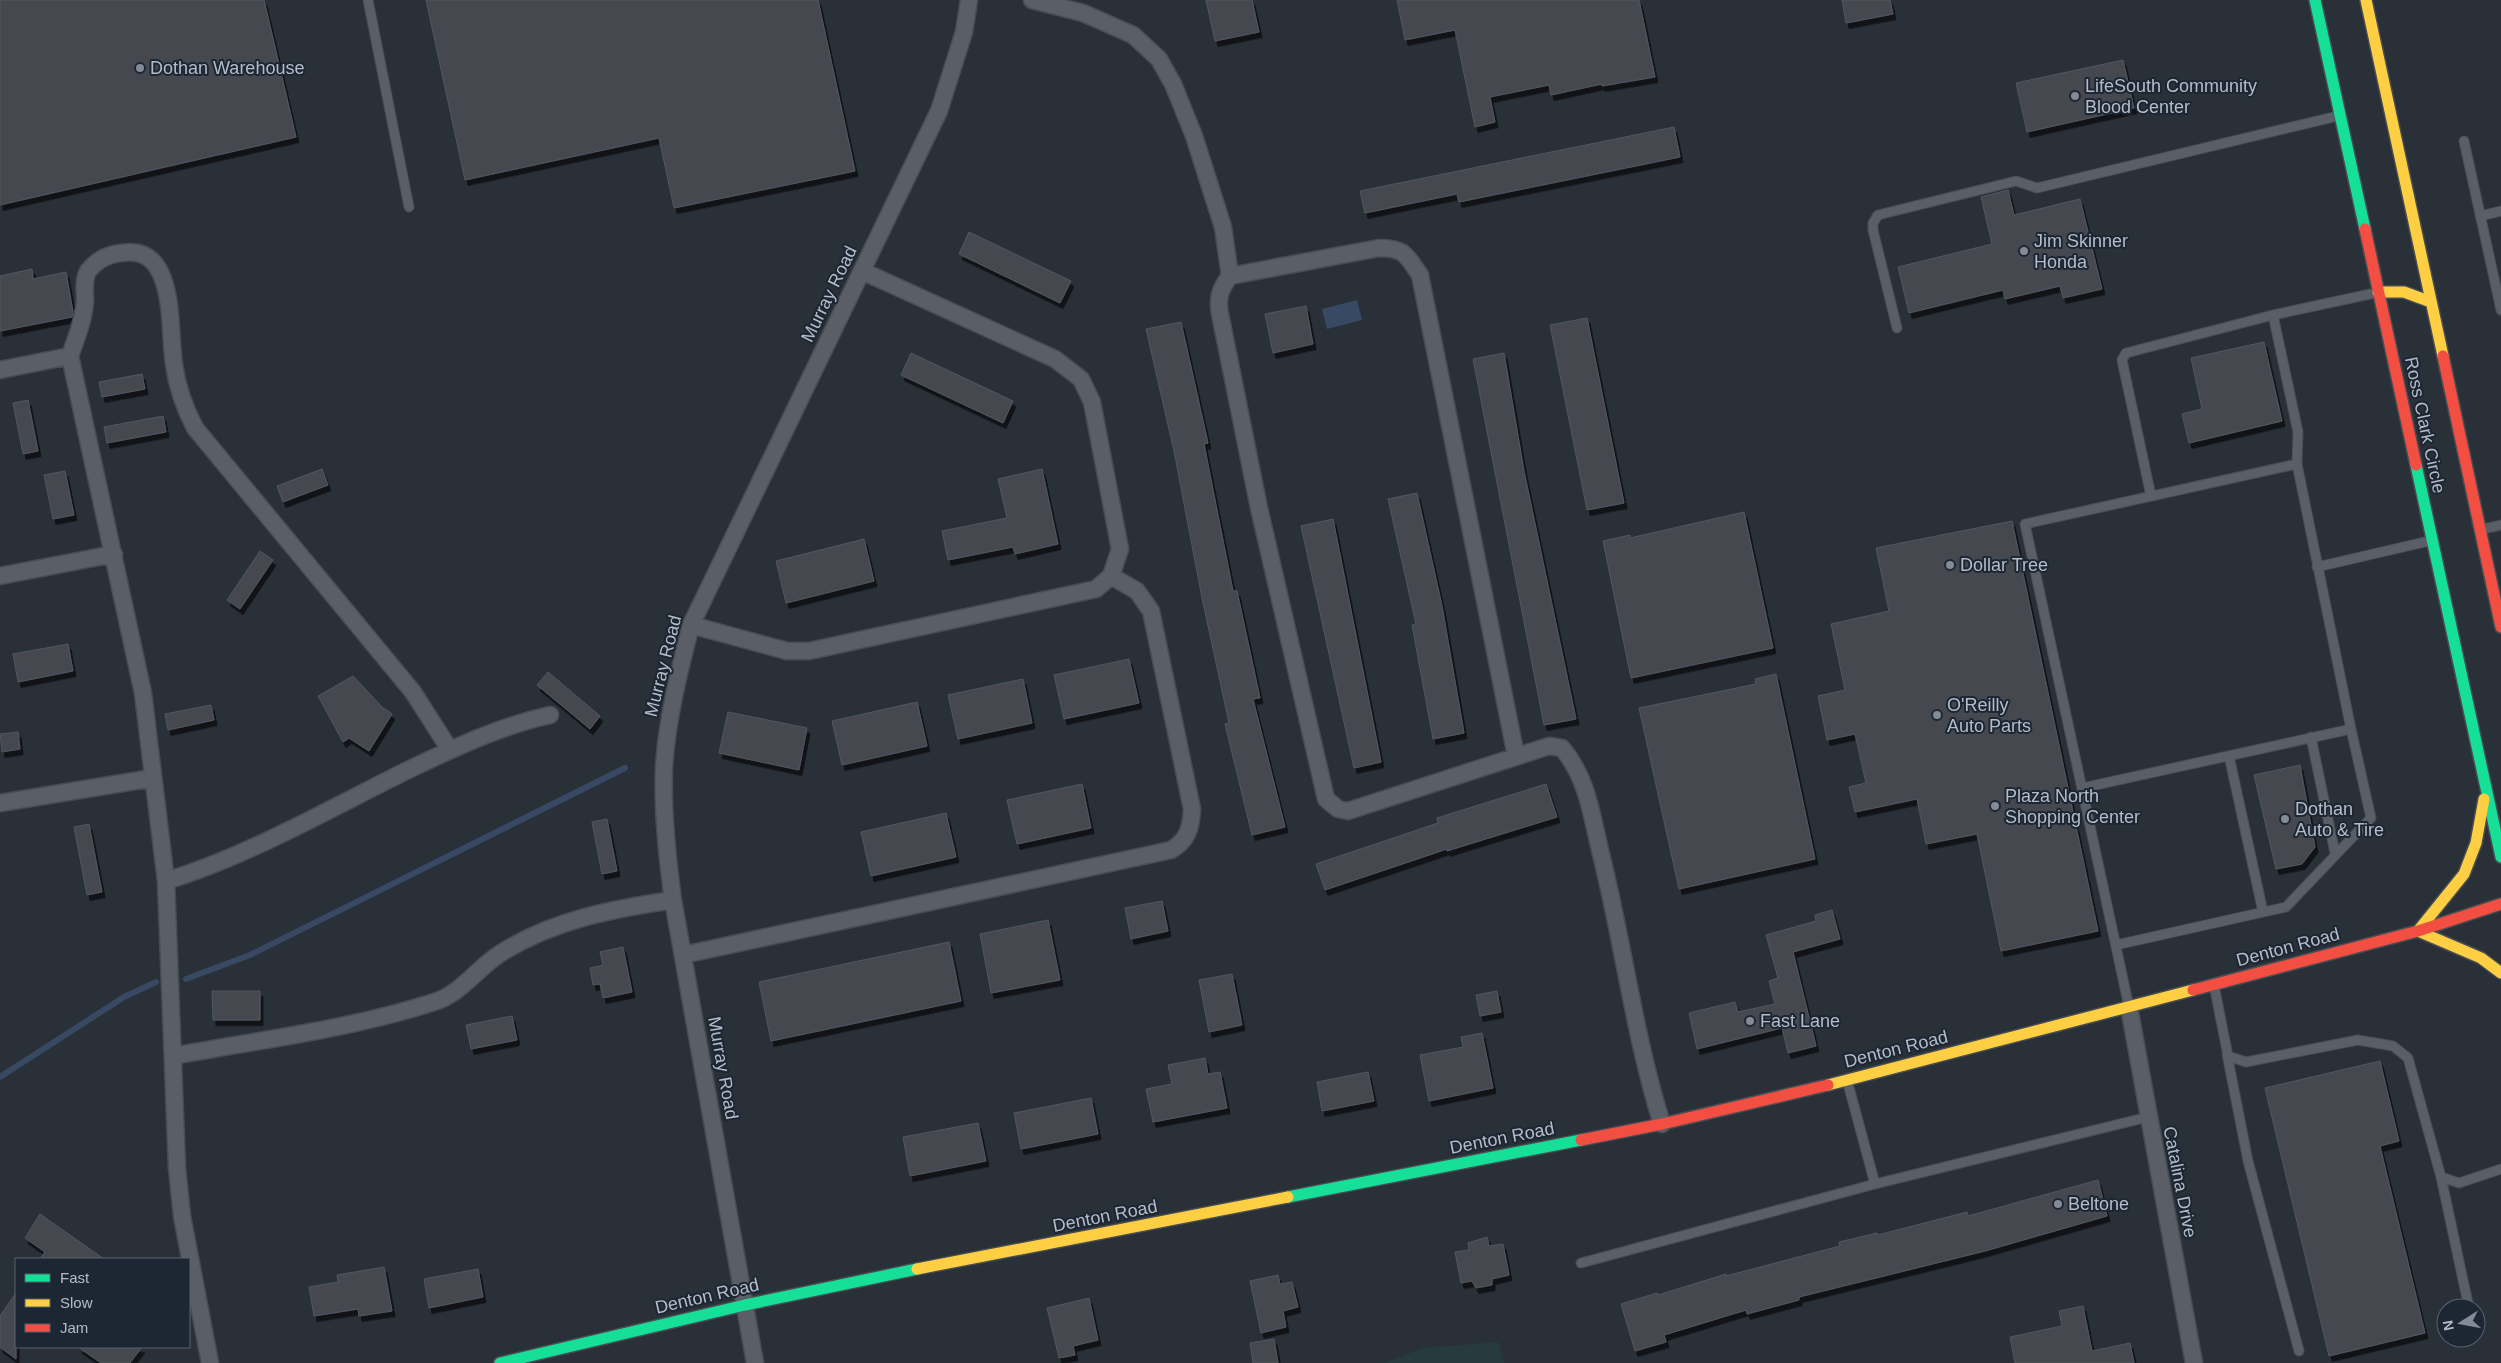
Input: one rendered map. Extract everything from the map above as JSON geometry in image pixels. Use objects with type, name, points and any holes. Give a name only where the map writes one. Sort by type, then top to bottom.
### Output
[{"type":"main road","name":"Ross Clark Circle","points":[[2316,0],[2501,856]]},
{"type":"main road","name":"Ross Clark Circle","points":[[2366,0],[2501,627]]},
{"type":"main road","points":[[2378,292],[2404,292],[2431,302]]},
{"type":"main road","points":[[2486,788],[2476,843],[2464,874],[2418,931],[2481,958],[2501,973]]},
{"type":"main road","name":"Denton Road","points":[[500,1363],[745,1305],[913,1270],[1662,1124],[1847,1080],[2129,1007],[2418,931],[2501,904]]},
{"type":"street","name":"Murray Road","points":[[755,1363],[673,900],[666,849],[664,768],[668,730],[678,675],[691,625],[939,111],[964,32],[969,0]]},
{"type":"street","points":[[1032,0],[1084,13],[1133,35],[1159,59],[1173,84],[1194,136],[1223,227],[1230,276]]},
{"type":"street","points":[[1516,756],[1420,275],[1406,254],[1395,248],[1380,248],[1230,276],[1221,288],[1218,302],[1220,314],[1259,508],[1326,799],[1338,809],[1348,811],[1549,746],[1562,748],[1581,776],[1608,879],[1650,1087],[1662,1124]]},
{"type":"street","points":[[210,1363],[182,1216],[177,1168],[166,881],[143,693],[70,356],[83,317],[87,272],[95,264],[107,256],[122,252],[136,252],[148,257],[158,267],[164,280],[168,299],[178,387],[184,408],[195,428],[413,692],[450,750]]},
{"type":"street","points":[[691,625],[786,650],[809,651],[1096,589],[1111,576],[1120,549],[1092,402],[1081,379],[1056,359],[862,271]]},
{"type":"street","points":[[0,370],[70,356]]},
{"type":"street","points":[[0,576],[114,554]]},
{"type":"street","points":[[684,955],[1171,850],[1183,842],[1191,822],[1192,809],[1151,611],[1137,591],[1111,576]]},
{"type":"street","points":[[166,881],[210,868],[450,750],[517,722],[550,715]]},
{"type":"street","points":[[0,803],[153,778]]},
{"type":"street","points":[[173,1056],[302,1033],[436,1002],[467,983],[499,954],[536,933],[590,914],[673,900]]},
{"type":"street","name":"Catalina Drive","points":[[2129,1007],[2194,1363]]},
{"type":"lane","points":[[368,0],[409,207]]},
{"type":"lane","points":[[1896,328],[1873,230],[1873,222],[1878,215],[2016,181],[2037,188],[2340,115]]},
{"type":"lane","points":[[2464,142],[2501,310]]},
{"type":"lane","points":[[2480,216],[2501,212]]},
{"type":"lane","points":[[2151,496],[2122,360],[2126,353],[2378,292]]},
{"type":"lane","points":[[2116,946],[2286,907],[2370,818],[2297,464],[2298,432],[2273,316]]},
{"type":"lane","points":[[2129,1007],[2025,524],[2297,464]]},
{"type":"lane","points":[[2480,529],[2501,525]]},
{"type":"lane","points":[[2317,567],[2432,540]]},
{"type":"lane","points":[[2082,788],[2351,729]]},
{"type":"lane","points":[[2311,737],[2335,853]]},
{"type":"lane","points":[[2229,756],[2264,912]]},
{"type":"lane","points":[[2214,984],[2248,1161],[2299,1351]]},
{"type":"lane","points":[[2227,1054],[2246,1062],[2358,1040],[2393,1046],[2408,1058],[2440,1177],[2467,1298]]},
{"type":"lane","points":[[1847,1080],[1875,1184]]},
{"type":"lane","points":[[1580,1263],[1875,1184],[2148,1117]]},
{"type":"lane","points":[[2440,1177],[2459,1183],[2501,1169]]},
{"type":"green space","points":[[1498,1342],[1504,1363],[1382,1363],[1424,1348]]},
{"type":"water","points":[[1357,300],[1362,320],[1327,329],[1322,309]]},
{"type":"building","name":"Dothan Warehouse","points":[[0,0],[264,0],[296,137],[0,205]]},
{"type":"building","points":[[426,0],[818,0],[855,171],[674,208],[659,138],[465,180]]},
{"type":"building","points":[[1206,0],[1252,0],[1259,32],[1215,41]]},
{"type":"building","points":[[1397,0],[1639,0],[1655,77],[1602,86],[1602,84],[1551,95],[1549,85],[1490,97],[1495,122],[1475,127],[1455,30],[1405,40]]},
{"type":"building","points":[[1842,0],[1890,0],[1893,14],[1846,23]]},
{"type":"building","name":"LifeSouth Community Blood Center","points":[[2123,60],[2134,108],[2027,132],[2016,83]]},
{"type":"building","points":[[1674,127],[1680,157],[1459,202],[1457,194],[1365,213],[1360,191]]},
{"type":"building","points":[[2008,190],[2014,215],[2080,199],[2102,289],[2063,298],[2060,286],[2005,299],[2003,290],[1909,313],[1898,267],[1992,244],[1981,197]]},
{"type":"building","points":[[969,232],[1071,281],[1060,303],[959,254]]},
{"type":"building","points":[[32,269],[33,279],[66,272],[73,312],[72,317],[0,331],[0,276]]},
{"type":"building","points":[[1306,306],[1313,344],[1273,353],[1265,314]]},
{"type":"building","points":[[1587,318],[1624,503],[1587,510],[1550,325]]},
{"type":"building","points":[[1181,322],[1208,443],[1204,444],[1233,591],[1237,591],[1260,698],[1253,699],[1285,827],[1252,835],[1225,724],[1229,723],[1202,598],[1174,451],[1146,329]]},
{"type":"building","points":[[2264,342],[2282,421],[2189,443],[2182,414],[2202,409],[2191,358]]},
{"type":"building","points":[[911,353],[1013,401],[1003,423],[901,375]]},
{"type":"building","points":[[1504,353],[1524,471],[1576,719],[1544,725],[1473,359]]},
{"type":"building","points":[[142,374],[145,389],[102,397],[99,382]]},
{"type":"building","points":[[28,400],[38,451],[23,454],[13,403]]},
{"type":"building","points":[[163,416],[166,432],[107,443],[104,427]]},
{"type":"building","points":[[322,469],[328,485],[283,502],[277,486]]},
{"type":"building","points":[[1042,469],[1058,544],[1015,554],[1013,547],[948,560],[942,531],[1007,518],[998,479]]},
{"type":"building","points":[[65,471],[74,515],[53,519],[44,475]]},
{"type":"building","points":[[1417,493],[1442,606],[1464,733],[1433,739],[1412,625],[1416,624],[1388,499]]},
{"type":"building","points":[[1744,512],[1773,648],[1631,678],[1603,541],[1630,535],[1630,538]]},
{"type":"building","points":[[1333,519],[1381,762],[1354,768],[1301,526]]},
{"type":"building","points":[[2012,521],[2098,931],[2001,951],[1977,834],[1926,844],[1917,799],[1855,812],[1849,787],[1866,783],[1855,734],[1827,740],[1818,696],[1845,690],[1831,624],[1889,611],[1876,548]]},
{"type":"building","points":[[864,539],[874,581],[786,603],[776,561]]},
{"type":"building","points":[[260,551],[273,560],[240,609],[227,600]]},
{"type":"building","points":[[68,644],[73,671],[18,682],[13,654]]},
{"type":"building","points":[[1129,659],[1139,703],[1064,719],[1054,675]]},
{"type":"building","points":[[548,672],[600,716],[590,729],[537,685]]},
{"type":"building","points":[[1776,674],[1815,859],[1679,889],[1639,708],[1756,684],[1755,679]]},
{"type":"building","points":[[353,676],[382,707],[392,714],[369,751],[349,738],[343,742],[318,696]]},
{"type":"building","points":[[1023,679],[1032,723],[958,739],[948,695]]},
{"type":"building","points":[[917,702],[927,746],[842,765],[832,721]]},
{"type":"building","points":[[211,705],[214,720],[168,730],[165,714]]},
{"type":"building","points":[[728,712],[807,728],[799,770],[719,753]]},
{"type":"building","points":[[18,732],[20,749],[2,752],[0,734]]},
{"type":"building","points":[[2300,765],[2315,847],[2302,864],[2276,869],[2254,775]]},
{"type":"building","points":[[1082,784],[1091,828],[1017,844],[1007,800]]},
{"type":"building","points":[[1546,784],[1557,817],[1447,851],[1447,849],[1325,890],[1316,864],[1438,823],[1437,818]]},
{"type":"building","points":[[946,813],[956,857],[871,876],[861,832]]},
{"type":"building","points":[[607,819],[617,871],[602,874],[592,822]]},
{"type":"building","points":[[89,824],[102,892],[87,895],[74,827]]},
{"type":"building","points":[[1162,901],[1168,931],[1131,939],[1125,908]]},
{"type":"building","name":"Fast Lane","points":[[1832,910],[1840,939],[1793,952],[1816,1046],[1788,1053],[1782,1028],[1697,1049],[1689,1013],[1735,1002],[1738,1012],[1775,1004],[1769,981],[1778,978],[1766,935],[1816,921],[1815,915]]},
{"type":"building","points":[[1048,920],[1060,980],[991,993],[980,934]]},
{"type":"building","points":[[949,942],[961,1001],[771,1041],[759,982]]},
{"type":"building","points":[[623,947],[632,992],[603,998],[600,984],[593,985],[590,968],[603,965],[600,952]]},
{"type":"building","points":[[1232,974],[1242,1025],[1209,1032],[1199,980]]},
{"type":"building","points":[[212,991],[260,991],[260,1020],[213,1020]]},
{"type":"building","points":[[1497,991],[1501,1012],[1480,1016],[1476,995]]},
{"type":"building","points":[[512,1016],[517,1040],[471,1049],[466,1025]]},
{"type":"building","points":[[1482,1033],[1493,1088],[1429,1101],[1420,1055],[1463,1047],[1461,1037]]},
{"type":"building","points":[[1205,1058],[1208,1074],[1220,1072],[1227,1108],[1153,1122],[1146,1089],[1172,1084],[1168,1065]]},
{"type":"building","points":[[2380,1061],[2399,1141],[2380,1146],[2425,1333],[2329,1356],[2265,1088]]},
{"type":"building","points":[[1368,1072],[1374,1101],[1322,1111],[1317,1082]]},
{"type":"building","points":[[1091,1098],[1098,1134],[1021,1149],[1014,1113]]},
{"type":"building","points":[[978,1123],[986,1161],[910,1176],[903,1137]]},
{"type":"building","points":[[2098,1180],[2107,1216],[1985,1251],[1799,1297],[1799,1300],[1747,1314],[1746,1310],[1664,1335],[1666,1342],[1635,1351],[1621,1304],[1657,1293],[1658,1295],[1726,1274],[1726,1276],[1840,1246],[1839,1242],[1877,1233],[1878,1235],[1967,1212],[1968,1216]]},
{"type":"building","points":[[40,1214],[103,1258],[41,1258],[45,1252],[25,1238]]},
{"type":"building","points":[[1487,1237],[1489,1246],[1503,1244],[1509,1275],[1492,1279],[1492,1285],[1476,1288],[1472,1281],[1461,1283],[1455,1252],[1469,1250],[1468,1243]]},
{"type":"building","points":[[384,1267],[392,1311],[359,1316],[358,1309],[314,1316],[309,1287],[338,1282],[337,1275]]},
{"type":"building","points":[[478,1269],[483,1297],[429,1308],[424,1279]]},
{"type":"building","points":[[1278,1275],[1280,1284],[1292,1282],[1298,1307],[1283,1311],[1286,1327],[1261,1333],[1250,1281]]},
{"type":"building","points":[[15,1294],[16,1359],[0,1347],[0,1316]]},
{"type":"building","points":[[1089,1298],[1098,1340],[1073,1346],[1075,1355],[1059,1358],[1047,1308]]},
{"type":"building","points":[[2083,1306],[2092,1351],[2130,1343],[2134,1363],[2015,1363],[2010,1337],[2062,1326],[2059,1311]]},
{"type":"building","points":[[1274,1339],[1278,1363],[1253,1363],[1250,1343]]},
{"type":"building","points":[[79,1348],[141,1348],[130,1363],[101,1363]]},
{"type":"waterway","points":[[186,979],[250,955],[625,768]]},
{"type":"waterway","points":[[0,1077],[124,997],[156,982]]},
{"type":"traffic: fast","points":[[2315,0],[2365,229]]},
{"type":"traffic: fast","points":[[2416,465],[2501,857]]},
{"type":"traffic: fast","points":[[1288,1197],[1581,1140]]},
{"type":"traffic: fast","points":[[500,1363],[745,1305],[917,1269]]},
{"type":"traffic: slow","points":[[2366,0],[2443,356]]},
{"type":"traffic: slow","points":[[2378,292],[2404,292],[2431,302]]},
{"type":"traffic: slow","points":[[2484,799],[2476,843],[2464,874],[2418,931],[2481,958],[2501,973]]},
{"type":"traffic: slow","points":[[1828,1085],[2193,990]]},
{"type":"traffic: slow","points":[[917,1269],[1288,1197]]},
{"type":"traffic: jam","points":[[2365,229],[2416,465]]},
{"type":"traffic: jam","points":[[2443,356],[2501,627]]},
{"type":"traffic: jam","points":[[2193,990],[2418,931],[2501,904]]},
{"type":"traffic: jam","points":[[1581,1140],[1662,1124],[1828,1085]]},
{"type":"place","name":"Dothan Warehouse","points":[[140,68]]},
{"type":"place","name":"LifeSouth Community Blood Center","points":[[2075,96]]},
{"type":"place","name":"Jim Skinner Honda","points":[[2024,251]]},
{"type":"place","name":"Dollar Tree","points":[[1950,565]]},
{"type":"place","name":"O'Reilly Auto Parts","points":[[1937,715]]},
{"type":"place","name":"Plaza North Shopping Center","points":[[1995,806]]},
{"type":"place","name":"Dothan Auto & Tire","points":[[2285,819]]},
{"type":"place","name":"Fast Lane","points":[[1750,1021]]},
{"type":"place","name":"Beltone","points":[[2058,1204]]}]
